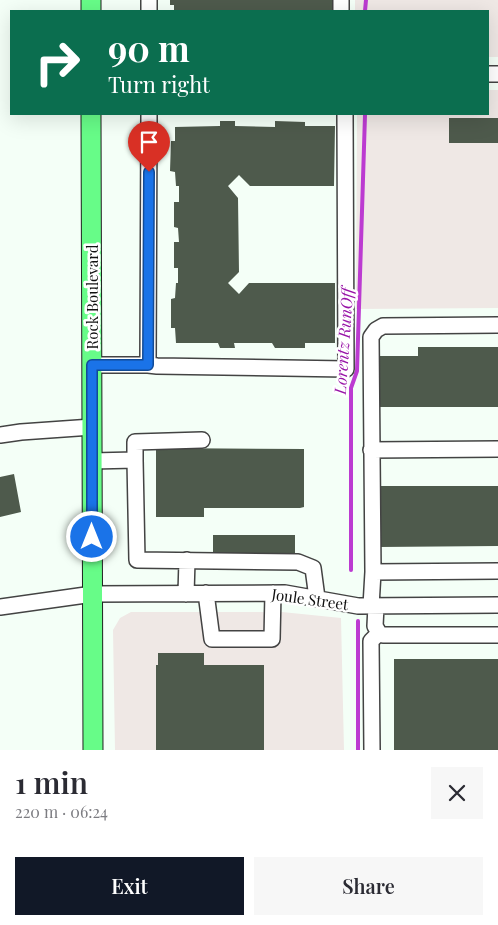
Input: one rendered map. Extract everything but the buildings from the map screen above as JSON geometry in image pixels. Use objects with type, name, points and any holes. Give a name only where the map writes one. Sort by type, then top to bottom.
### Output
[{"type":"main road","name":"Rock Boulevard","points":[[91,115],[93,750]]},
{"type":"street","points":[[148,365],[149,115]]},
{"type":"street","points":[[92,365],[346,369],[346,115]]},
{"type":"street","points":[[498,325],[383,326],[376,330],[371,337],[373,606],[375,626],[379,633],[383,635],[498,635]]},
{"type":"street","points":[[0,435],[92,428]]},
{"type":"street","points":[[202,440],[135,442],[137,560],[298,562],[313,568],[317,598]]},
{"type":"street","points":[[371,450],[498,449]]},
{"type":"street","points":[[92,460],[134,460]]},
{"type":"street","points":[[186,594],[187,560]]},
{"type":"street","points":[[373,572],[498,571]]},
{"type":"street","points":[[206,593],[212,639],[272,639],[273,593]]},
{"type":"street","name":"Joule Street","points":[[0,608],[93,594],[206,593],[285,593],[358,606],[498,605]]},
{"type":"street","points":[[372,750],[370,641],[379,633]]},
{"type":"shaded area","points":[[355,0],[498,0],[498,57],[489,57],[489,10],[355,10]]},
{"type":"shaded area","points":[[489,90],[498,90],[498,308],[356,309],[357,115],[489,115]]},
{"type":"shaded area","points":[[131,612],[282,612],[341,618],[344,750],[115,750],[113,630],[120,618]]},
{"type":"waterway","name":"Lorentz RunOff","points":[[365,10],[366,0]]},
{"type":"waterway","name":"Lorentz RunOff","points":[[351,570],[351,388],[357,371],[365,115]]},
{"type":"waterway","name":"Lorentz RunOff","points":[[358,621],[358,750]]},
{"type":"route","points":[[92,537],[92,365],[148,365],[149,172]]}]
